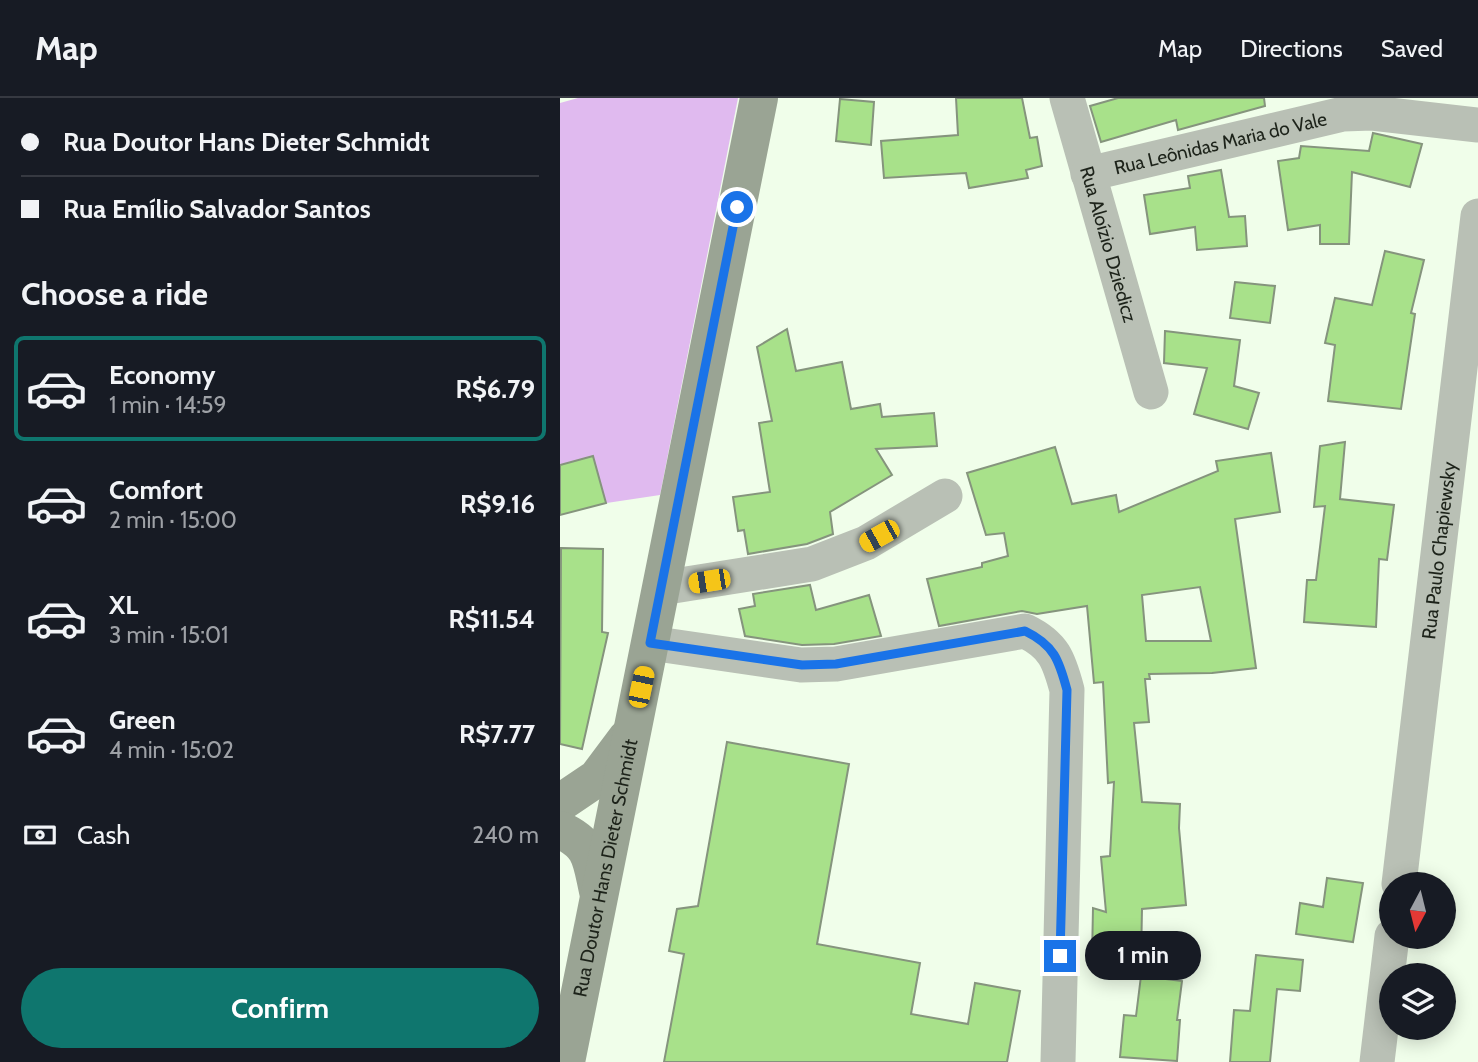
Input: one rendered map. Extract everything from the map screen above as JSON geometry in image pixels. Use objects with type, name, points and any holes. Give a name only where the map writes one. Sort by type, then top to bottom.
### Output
[{"type":"street","name":"Rua Doutor Hans Dieter Schmidt","points":[[566,1062],[759,98]]},
{"type":"street","name":"Rua Aloízio Dziedicz","points":[[1067,98],[1151,393]]},
{"type":"street","name":"Rua Leônidas Maria do Vale","points":[[1088,174],[1343,114],[1372,113],[1478,125]]},
{"type":"street","name":"Rua Paulo Chapiewsky","points":[[1400,872],[1478,216]]},
{"type":"street","points":[[661,588],[812,564],[866,543],[945,496]]},
{"type":"street","points":[[650,643],[802,665],[836,664],[1025,631],[1045,641],[1061,665],[1067,690],[1058,1062]]},
{"type":"street","points":[[560,803],[597,778],[632,731]]},
{"type":"street","points":[[560,830],[573,836],[588,849],[599,897]]},
{"type":"street","points":[[1377,1062],[1390,949]]},
{"type":"shaded area","points":[[578,98],[738,98],[660,495],[560,510],[560,103]]},
{"type":"building","points":[[956,98],[1022,98],[1030,138],[1037,137],[1042,166],[1026,170],[1028,178],[969,188],[966,173],[884,178],[881,141],[958,135]]},
{"type":"building","points":[[1118,98],[1264,98],[1265,106],[1178,130],[1176,120],[1101,142],[1090,106]]},
{"type":"building","points":[[840,99],[874,102],[871,145],[836,141]]},
{"type":"building","points":[[1373,133],[1422,144],[1410,187],[1352,172],[1349,244],[1320,244],[1320,225],[1288,230],[1278,161],[1299,158],[1301,146],[1369,151]]},
{"type":"building","points":[[1221,170],[1229,217],[1245,216],[1247,246],[1197,250],[1195,227],[1150,234],[1144,195],[1190,188],[1188,176]]},
{"type":"building","points":[[1385,251],[1424,260],[1411,313],[1415,314],[1401,409],[1328,401],[1335,345],[1325,343],[1335,298],[1372,305]]},
{"type":"building","points":[[1235,282],[1275,286],[1270,323],[1230,318]]},
{"type":"building","points":[[787,329],[796,371],[842,362],[851,409],[880,404],[882,417],[934,413],[937,446],[876,449],[892,475],[830,512],[833,534],[807,544],[748,554],[744,530],[738,531],[733,497],[770,492],[759,423],[772,421],[757,347]]},
{"type":"building","points":[[1165,331],[1240,340],[1234,386],[1259,393],[1248,429],[1194,414],[1207,368],[1164,363]]},
{"type":"building","points":[[1345,442],[1340,499],[1394,505],[1387,560],[1379,559],[1376,627],[1304,622],[1307,580],[1316,580],[1325,506],[1314,507],[1320,446]]},
{"type":"building","points":[[1055,447],[1072,504],[1116,495],[1119,512],[1218,471],[1216,461],[1271,453],[1280,512],[1235,519],[1256,668],[1212,673],[1149,674],[1150,679],[1145,679],[1149,722],[1134,723],[1142,802],[1180,804],[1179,828],[1186,905],[1142,909],[1141,960],[1092,958],[1093,908],[1106,912],[1101,857],[1110,856],[1114,782],[1108,783],[1103,682],[1094,683],[1087,606],[1037,614],[1022,611],[939,626],[927,579],[982,567],[982,563],[1008,556],[1004,533],[986,535],[967,473]],"holes":[[[1200,587],[1211,641],[1146,641],[1142,595]]]},
{"type":"building","points":[[593,456],[606,503],[560,515],[560,465]]},
{"type":"building","points":[[561,548],[603,549],[602,632],[608,633],[582,749],[560,744]]},
{"type":"building","points":[[810,585],[816,610],[869,595],[881,636],[834,644],[802,645],[745,636],[739,609],[755,606],[753,594]]},
{"type":"building","points":[[727,742],[849,764],[817,944],[920,963],[911,1014],[968,1024],[975,983],[1020,991],[1007,1062],[664,1062],[684,954],[669,951],[677,909],[698,906]]},
{"type":"building","points":[[1327,878],[1363,883],[1353,942],[1296,934],[1300,903],[1323,907]]},
{"type":"building","points":[[1256,955],[1303,960],[1300,991],[1277,989],[1270,1062],[1230,1062],[1234,1010],[1250,1011]]},
{"type":"building","points":[[1141,976],[1182,981],[1177,1020],[1180,1020],[1177,1061],[1120,1057],[1124,1015],[1136,1016]]},
{"type":"route","points":[[737,207],[650,643],[802,665],[836,664],[1025,631],[1045,641],[1061,665],[1067,690],[1060,956]]}]
